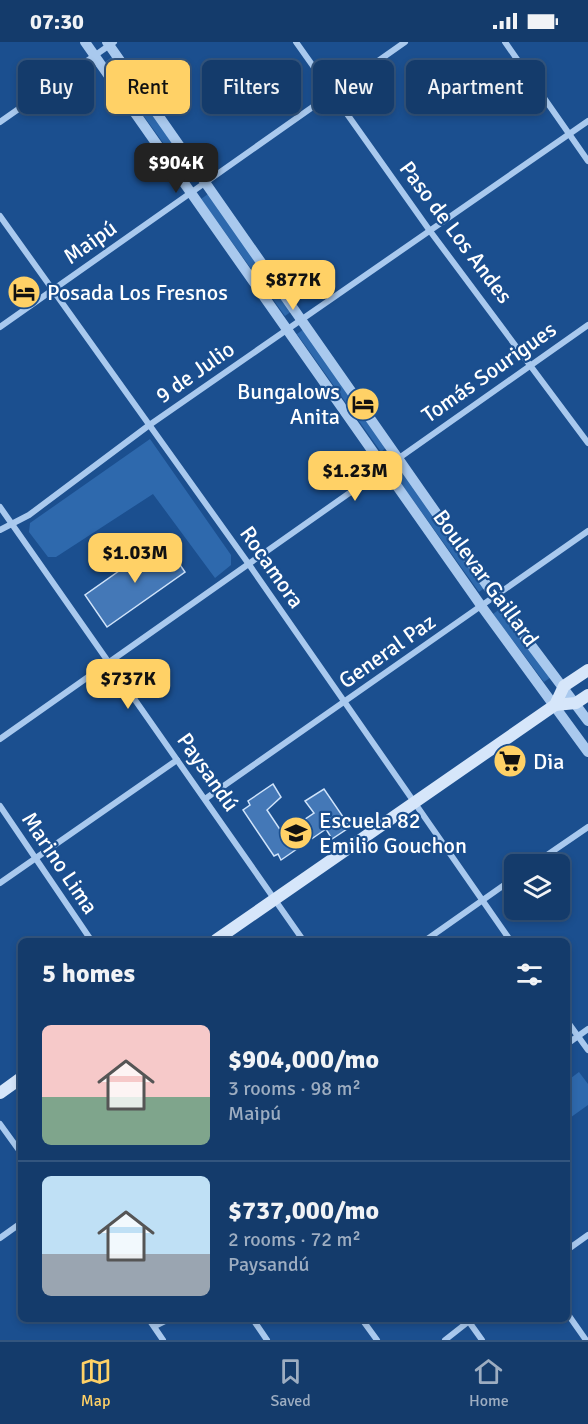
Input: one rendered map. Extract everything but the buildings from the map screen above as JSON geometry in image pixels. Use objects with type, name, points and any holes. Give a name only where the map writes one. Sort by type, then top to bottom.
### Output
[{"type":"main road","points":[[555,705],[564,686],[588,670]]},
{"type":"main road","points":[[219,938],[555,705],[576,703],[588,695]]},
{"type":"main road","points":[[0,1093],[18,1080]]},
{"type":"street","name":"Boulevar Gaillard","points":[[85,42],[289,329],[482,607],[588,752]]},
{"type":"street","name":"Paso de Los Andes","points":[[296,42],[313,66]]},
{"type":"street","name":"Maipú","points":[[379,60],[405,42]]},
{"type":"street","points":[[505,42],[588,161]]},
{"type":"street","name":"Boulevar Gaillard","points":[[110,43],[206,185],[399,456],[495,597],[564,686],[588,721]]},
{"type":"street","points":[[0,122],[95,56],[110,43]]},
{"type":"street","name":"Maipú","points":[[0,327],[206,185],[313,107]]},
{"type":"street","name":"Paso de Los Andes","points":[[347,114],[430,231],[588,443]]},
{"type":"street","name":"9 de Julio","points":[[0,530],[12,524],[148,426],[588,121]]},
{"type":"street","name":"Rocamora","points":[[0,216],[248,563],[509,938]]},
{"type":"street","name":"Tomás Sourigues","points":[[0,739],[383,467],[588,325]]},
{"type":"street","name":"Paysandú","points":[[0,507],[302,938]]},
{"type":"street","name":"General Paz","points":[[205,799],[344,704],[588,531]]},
{"type":"street","points":[[0,883],[177,760]]},
{"type":"street","name":"Marino Lima","points":[[0,806],[90,938]]},
{"type":"street","points":[[549,854],[588,827]]},
{"type":"street","points":[[429,938],[504,885]]},
{"type":"street","points":[[570,1025],[588,1050]]},
{"type":"street","points":[[570,1042],[588,1029]]},
{"type":"street","points":[[0,1124],[18,1149]]},
{"type":"street","points":[[0,1238],[18,1225]]},
{"type":"street","points":[[570,1248],[588,1235]]},
{"type":"street","points":[[570,1317],[586,1340]]},
{"type":"street","points":[[152,1322],[163,1340]]},
{"type":"street","points":[[155,1326],[163,1322]]},
{"type":"street","points":[[255,1322],[267,1340]]},
{"type":"street","points":[[364,1322],[377,1340]]},
{"type":"street","points":[[445,1340],[468,1322]]},
{"type":"street","points":[[471,1322],[482,1340]]},
{"type":"shaded area","points":[[142,114],[153,114],[196,174],[189,179]]},
{"type":"shaded area","points":[[208,194],[292,311],[285,316],[201,199]]},
{"type":"shaded area","points":[[304,329],[388,446],[381,452],[297,334]]},
{"type":"shaded area","points":[[150,439],[231,555],[231,565],[215,578],[153,494],[56,557],[48,557],[29,532],[30,523]]},
{"type":"shaded area","points":[[403,470],[486,587],[479,592],[395,475]]},
{"type":"shaded area","points":[[500,609],[551,677],[544,682],[493,614]]},
{"type":"shaded area","points":[[579,1072],[588,1084],[588,1105],[570,1118],[570,1079]]},
{"type":"place","name":"Posada Los Fresnos","points":[[24,292]]},
{"type":"place","name":"Bungalows Anita","points":[[363,404]]},
{"type":"place","name":"Dia","points":[[510,761]]},
{"type":"place","name":"Escuela 82 Emilio Gouchon","points":[[296,833]]}]
